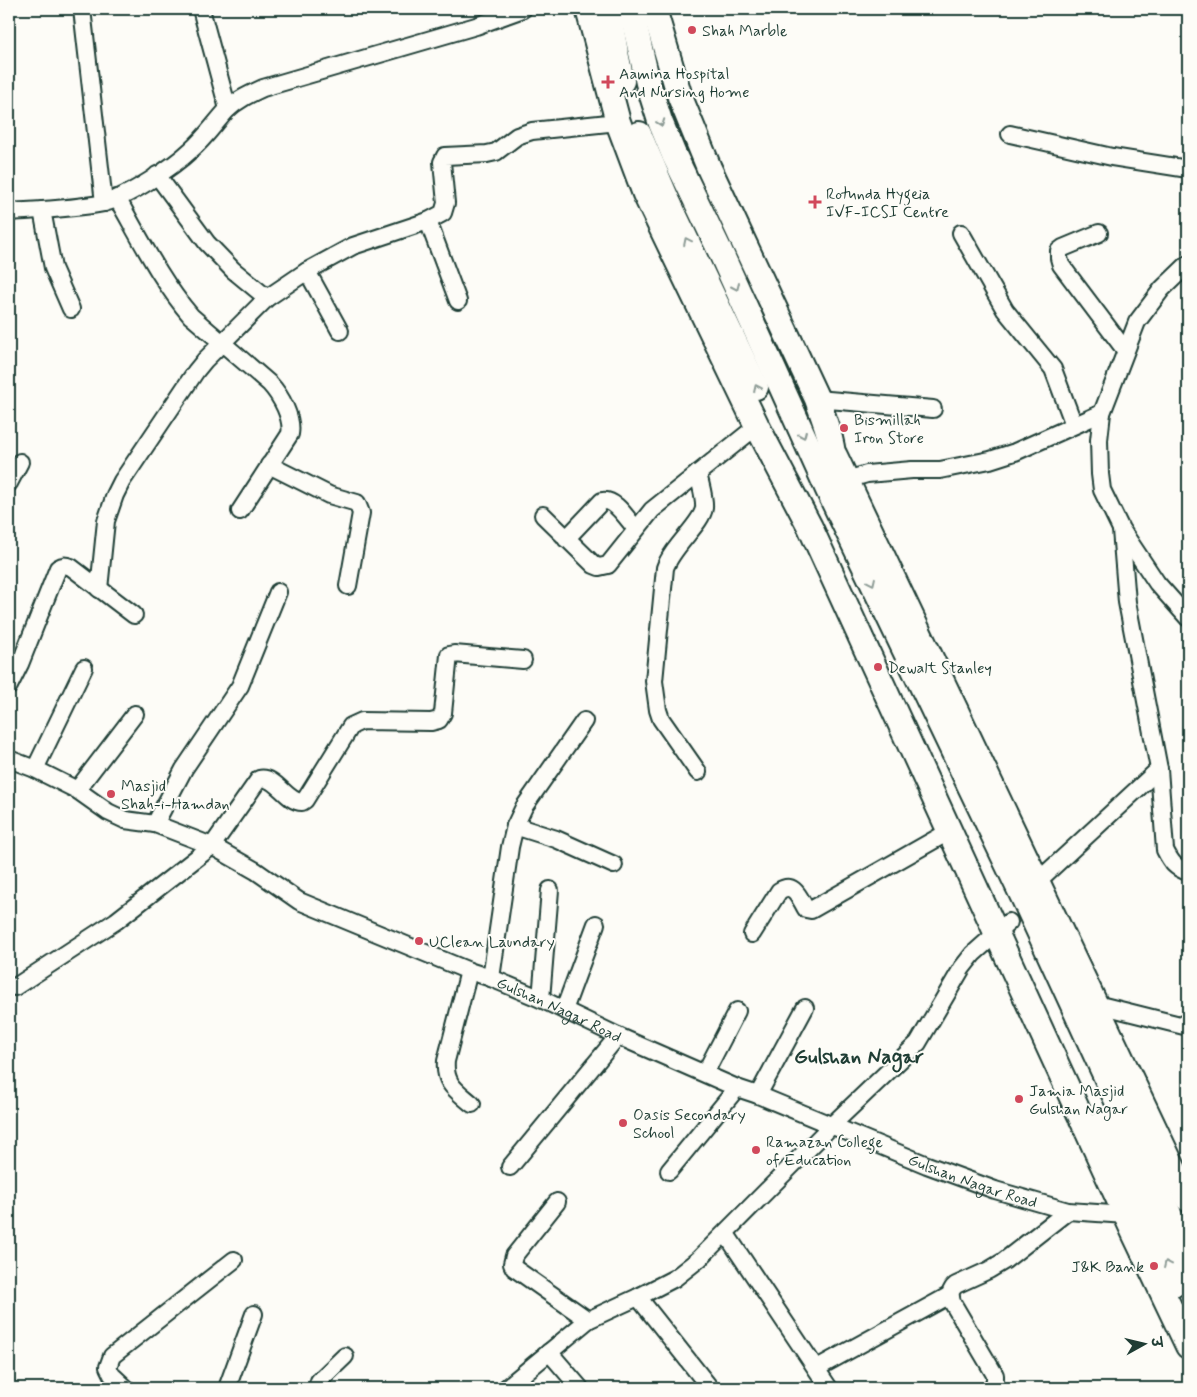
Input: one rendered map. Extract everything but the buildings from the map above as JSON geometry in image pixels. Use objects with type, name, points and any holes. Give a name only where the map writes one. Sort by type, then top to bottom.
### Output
[{"type":"highway","points":[[589,9],[613,37]]},
{"type":"highway","points":[[589,9],[618,122],[645,194],[757,426],[810,527],[950,831],[1003,927],[1188,1308]]},
{"type":"highway","points":[[608,9],[626,98],[666,197],[964,824],[1003,927],[1126,1215],[1188,1346]]},
{"type":"highway","points":[[631,9],[648,83],[670,146],[720,251],[837,485],[1038,881],[1096,1004],[1155,1155],[1188,1255]]},
{"type":"highway","points":[[654,9],[680,97],[709,168],[817,399],[835,456],[834,476],[837,485],[1024,898],[1155,1155],[1188,1199]]},
{"type":"street","points":[[82,9],[110,200],[170,289],[191,316],[270,384],[280,395],[290,424],[290,434],[240,511]]},
{"type":"street","points":[[201,9],[228,109]]},
{"type":"street","points":[[9,212],[42,210],[110,200],[156,175],[192,149],[228,109],[244,97],[282,82],[476,26],[523,9]]},
{"type":"street","points":[[99,589],[106,521],[109,509],[122,481],[190,378],[205,360],[267,298],[307,271],[353,246],[443,213],[445,209],[442,162],[445,156],[496,152],[517,136],[532,131],[618,122]]},
{"type":"street","points":[[1010,134],[1112,157],[1188,169]]},
{"type":"street","points":[[156,175],[207,243],[233,270],[267,298]]},
{"type":"street","points":[[42,210],[53,268],[72,309]]},
{"type":"street","points":[[428,220],[458,301]]},
{"type":"street","points":[[961,233],[1005,310],[1053,369],[1074,425]]},
{"type":"street","points":[[1099,233],[1063,248],[1060,251],[1059,258],[1061,265],[1125,350]]},
{"type":"street","points":[[1188,264],[1162,289],[1137,322],[1102,413],[1099,440],[1102,490],[1121,529],[1157,583],[1188,618]]},
{"type":"street","points":[[307,271],[340,331]]},
{"type":"street","points":[[817,399],[934,409]]},
{"type":"street","points":[[837,485],[867,474],[912,470],[940,470],[990,460],[1015,452],[1102,413]]},
{"type":"street","points":[[543,515],[594,565],[604,567],[608,565],[652,510],[757,426]]},
{"type":"street","points":[[9,483],[20,462]]},
{"type":"street","points":[[269,465],[324,493],[360,505],[361,513],[348,586]]},
{"type":"street","points":[[698,473],[704,508],[699,518],[673,551],[665,568],[654,681],[661,719],[698,772]]},
{"type":"street","points":[[566,539],[605,500],[612,502],[636,528]]},
{"type":"street","points":[[1121,529],[1127,602],[1159,769],[1166,850],[1170,862],[1188,872]]},
{"type":"street","points":[[9,686],[20,664],[58,568],[65,565],[71,568],[134,615]]},
{"type":"street","points":[[155,824],[184,768],[240,686],[278,592]]},
{"type":"street","points":[[15,987],[116,921],[212,846],[259,779],[263,778],[270,781],[298,802],[306,800],[355,722],[435,722],[439,720],[443,713],[449,655],[523,660]]},
{"type":"street","points":[[35,769],[84,668]]},
{"type":"street","points":[[77,790],[135,714]]},
{"type":"street","points":[[491,978],[510,847],[515,826],[524,807],[584,721]]},
{"type":"street","name":"Gulshan Nagar Road","points":[[9,759],[35,769],[77,790],[108,812],[125,820],[155,824],[212,846],[256,871],[299,901],[541,999],[618,1036],[737,1088],[965,1180],[1068,1212],[1126,1215]]},
{"type":"street","points":[[1038,881],[1159,769]]},
{"type":"street","points":[[515,826],[550,837],[614,865]]},
{"type":"street","points":[[752,934],[779,891],[791,888],[806,909],[811,910],[950,831]]},
{"type":"street","points":[[541,999],[550,890]]},
{"type":"street","points":[[564,1010],[596,924]]},
{"type":"street","points":[[506,1388],[588,1320],[638,1298],[681,1274],[726,1234],[832,1125],[918,1043],[962,968],[973,954],[1003,927]]},
{"type":"street","points":[[470,971],[445,1068],[451,1086],[472,1104]]},
{"type":"street","points":[[1096,1004],[1188,1027]]},
{"type":"street","points":[[758,1095],[805,1008]]},
{"type":"street","points":[[705,1073],[737,1011]]},
{"type":"street","points":[[510,1167],[618,1036]]},
{"type":"street","points":[[668,1171],[737,1088]]},
{"type":"street","points":[[557,1202],[514,1256],[512,1264],[514,1268],[588,1320]]},
{"type":"street","points":[[816,1368],[950,1294],[956,1285],[990,1270],[1068,1212]]},
{"type":"street","points":[[726,1234],[829,1388]]},
{"type":"street","points":[[126,1388],[112,1374],[108,1367],[112,1356],[234,1260]]},
{"type":"street","points":[[950,1294],[952,1302],[993,1369],[996,1382],[990,1388]]},
{"type":"street","points":[[638,1298],[710,1388]]},
{"type":"street","points":[[227,1388],[254,1314]]},
{"type":"street","points":[[549,1352],[580,1388]]},
{"type":"street","points":[[317,1388],[319,1381],[344,1356]]},
{"type":"place","name":"Shah Marble","points":[[692,30]]},
{"type":"place","name":"Aamina Hospital And Nursing Home","points":[[608,82]]},
{"type":"place","name":"Rotunda Hygeia IVF-ICSI Centre","points":[[815,202]]},
{"type":"place","name":"Bismillah Iron Store","points":[[844,428]]},
{"type":"place","name":"Dewalt Stanley","points":[[878,667]]},
{"type":"place","name":"Masjid Shah-i-Hamdan","points":[[111,794]]},
{"type":"place","name":"UClean Laundary","points":[[419,941]]},
{"type":"place","name":"Jamia Masjid Gulshan Nagar","points":[[1019,1099]]},
{"type":"place","name":"Oasis Secondary School","points":[[623,1123]]},
{"type":"place","name":"Ramazan College of Education","points":[[756,1150]]},
{"type":"place","name":"J&K Bank","points":[[1154,1266]]},
{"type":"district","name":"Gulshan Nagar","points":[[859,1056]]}]
